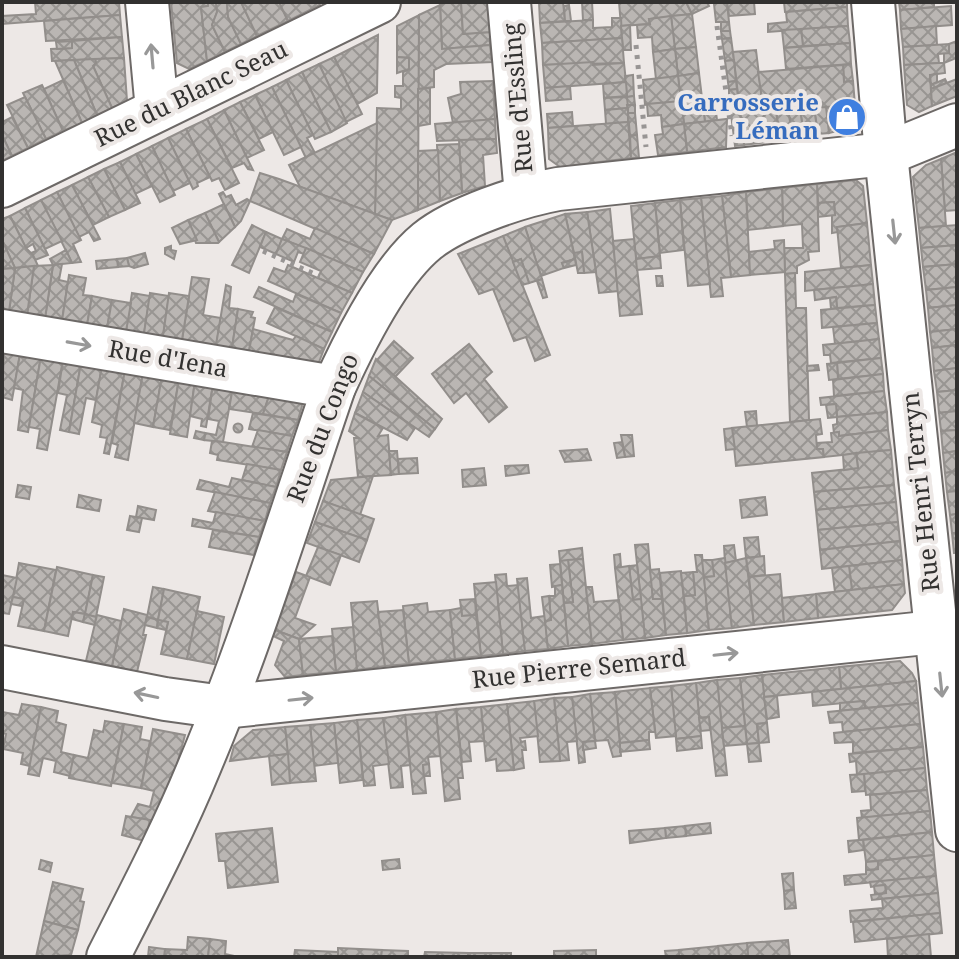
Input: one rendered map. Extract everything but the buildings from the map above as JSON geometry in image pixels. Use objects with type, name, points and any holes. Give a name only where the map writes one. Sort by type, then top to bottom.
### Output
[{"type":"street","points":[[147,2],[157,110]]},
{"type":"street","name":"Rue du Blanc Seau","points":[[2,186],[379,2]]},
{"type":"street","name":"Rue d'Essling","points":[[509,2],[526,195]]},
{"type":"street","name":"Rue Henri Terryn","points":[[873,2],[886,154],[957,830]]},
{"type":"street","name":"Rue du Congo","points":[[108,957],[181,810],[223,707],[334,387],[360,335],[392,282],[414,253],[447,229],[526,195],[886,154],[957,125]]},
{"type":"street","name":"Rue d'Iena","points":[[2,331],[334,387]]},
{"type":"street","name":"Rue Pierre Semard","points":[[2,667],[165,699],[223,707],[935,632]]},
{"type":"path","points":[[717,26],[737,172]]},
{"type":"path","points":[[636,45],[649,180]]},
{"type":"path","points":[[263,251],[319,276]]},
{"type":"place","name":"Carrosserie Léman","points":[[847,117]]}]
